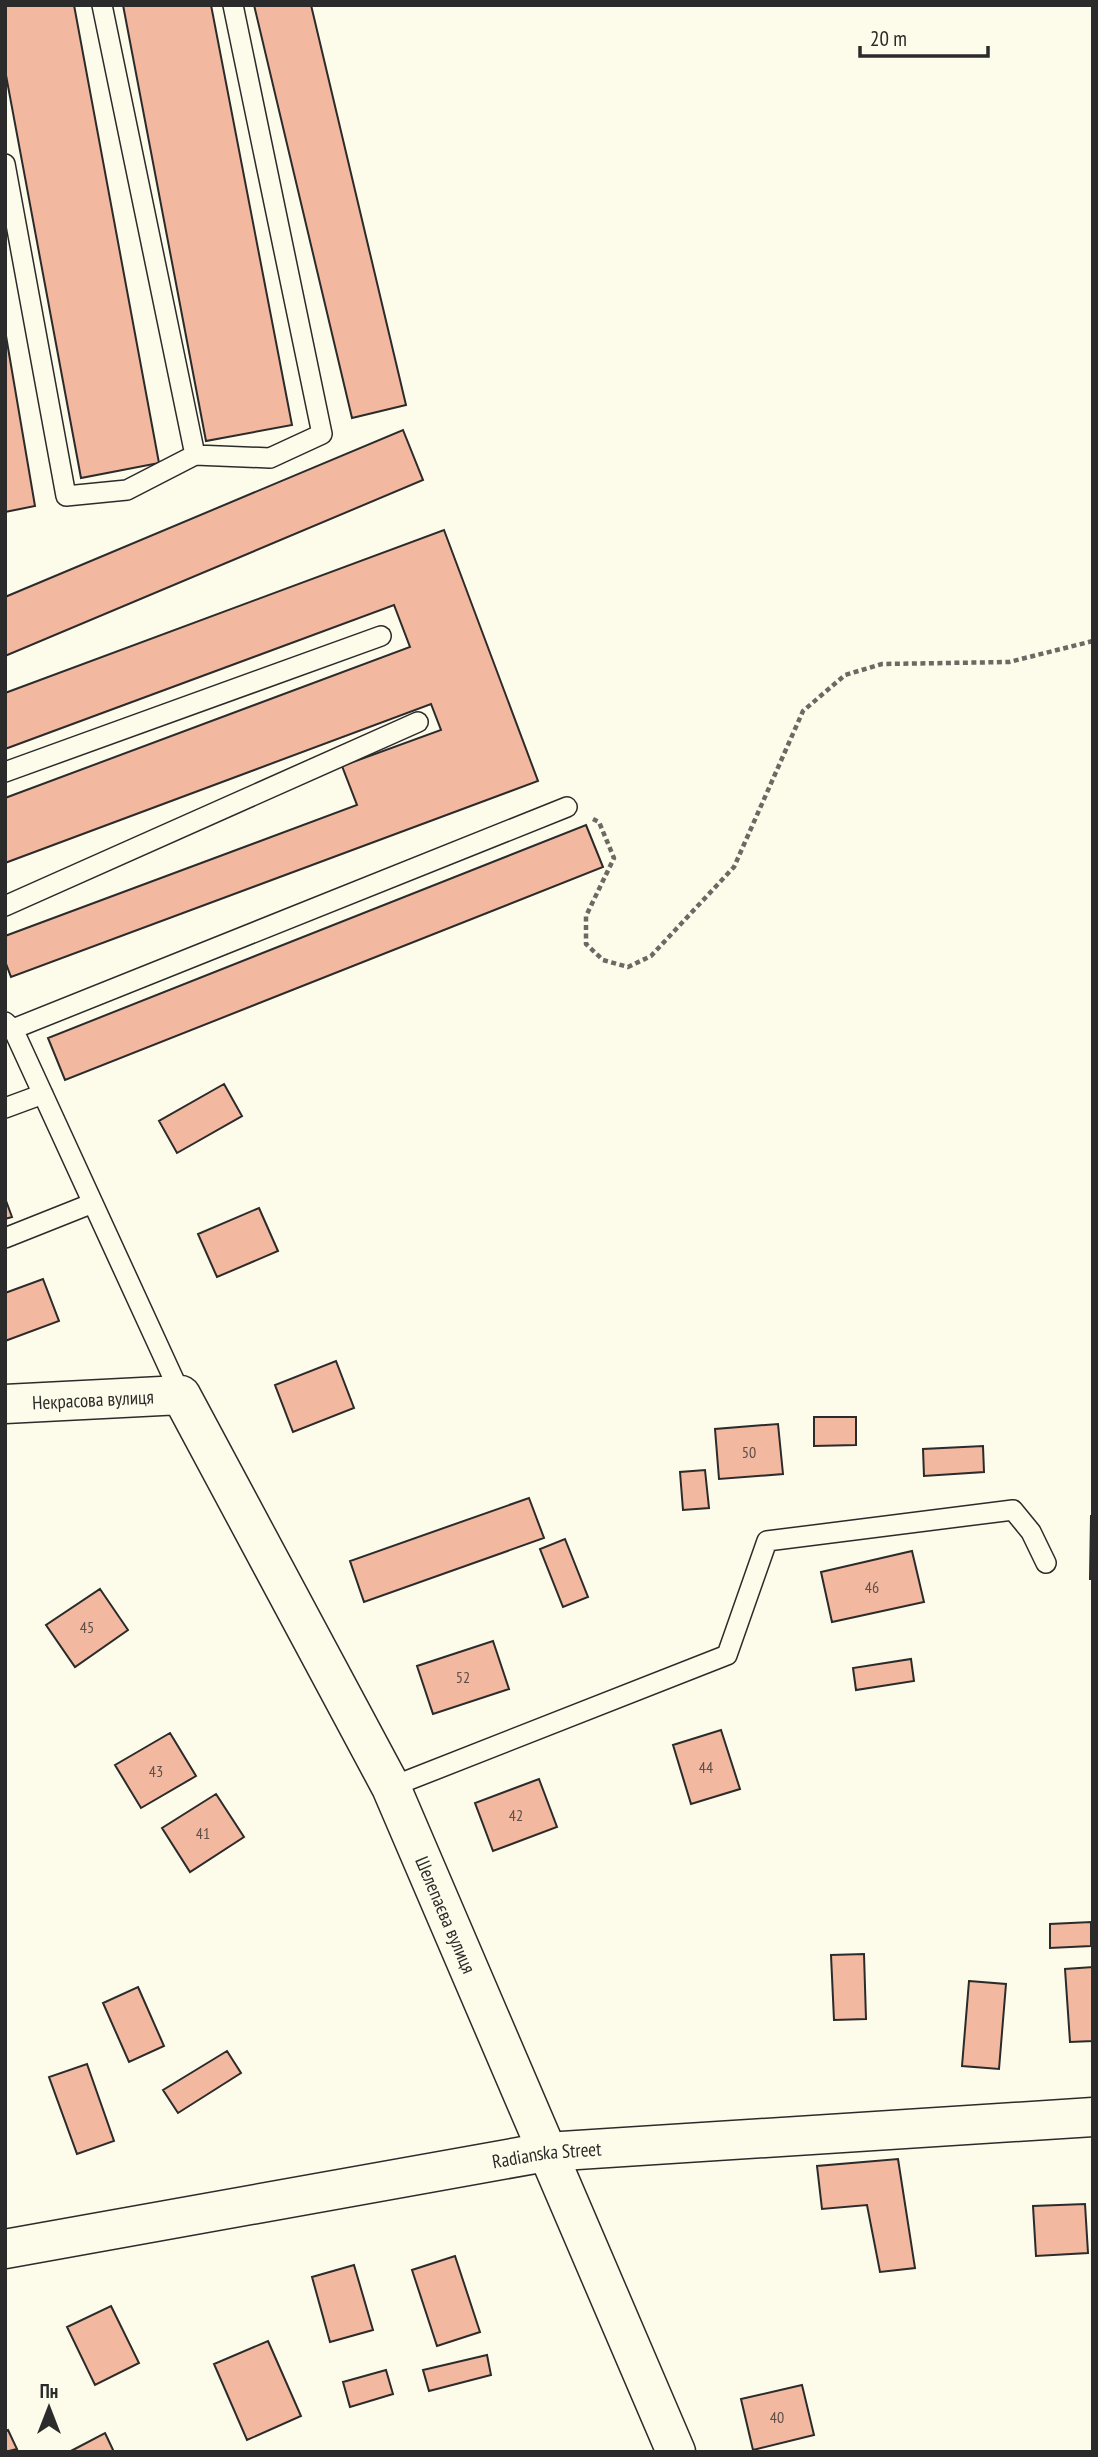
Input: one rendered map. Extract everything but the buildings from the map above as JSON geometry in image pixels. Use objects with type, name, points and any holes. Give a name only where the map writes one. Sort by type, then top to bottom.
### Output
[{"type":"street","name":"Некрасова вулиця","points":[[5,1404],[181,1395]]},
{"type":"street","name":"Шелепаєва вулиця","points":[[181,1395],[391,1787],[676,2452]]},
{"type":"street","name":"Radianska Street","points":[[5,2249],[546,2152],[1093,2117]]},
{"type":"lane","points":[[102,5],[195,455]]},
{"type":"lane","points":[[5,164],[66,496],[127,490],[195,455],[270,458],[322,434],[233,5]]},
{"type":"lane","points":[[5,772],[381,636]]},
{"type":"lane","points":[[5,906],[418,722]]},
{"type":"lane","points":[[181,1395],[9,1026],[567,807]]},
{"type":"lane","points":[[5,1108],[43,1094]]},
{"type":"lane","points":[[5,1238],[93,1203]]},
{"type":"lane","points":[[391,1787],[727,1655],[767,1541],[1013,1510],[1031,1532],[1046,1563]]},
{"type":"path","points":[[567,807],[599,822],[614,858],[586,916],[586,944],[603,960],[628,967],[651,956],[734,867],[803,711],[845,675],[882,664],[1009,662],[1093,641]]}]
